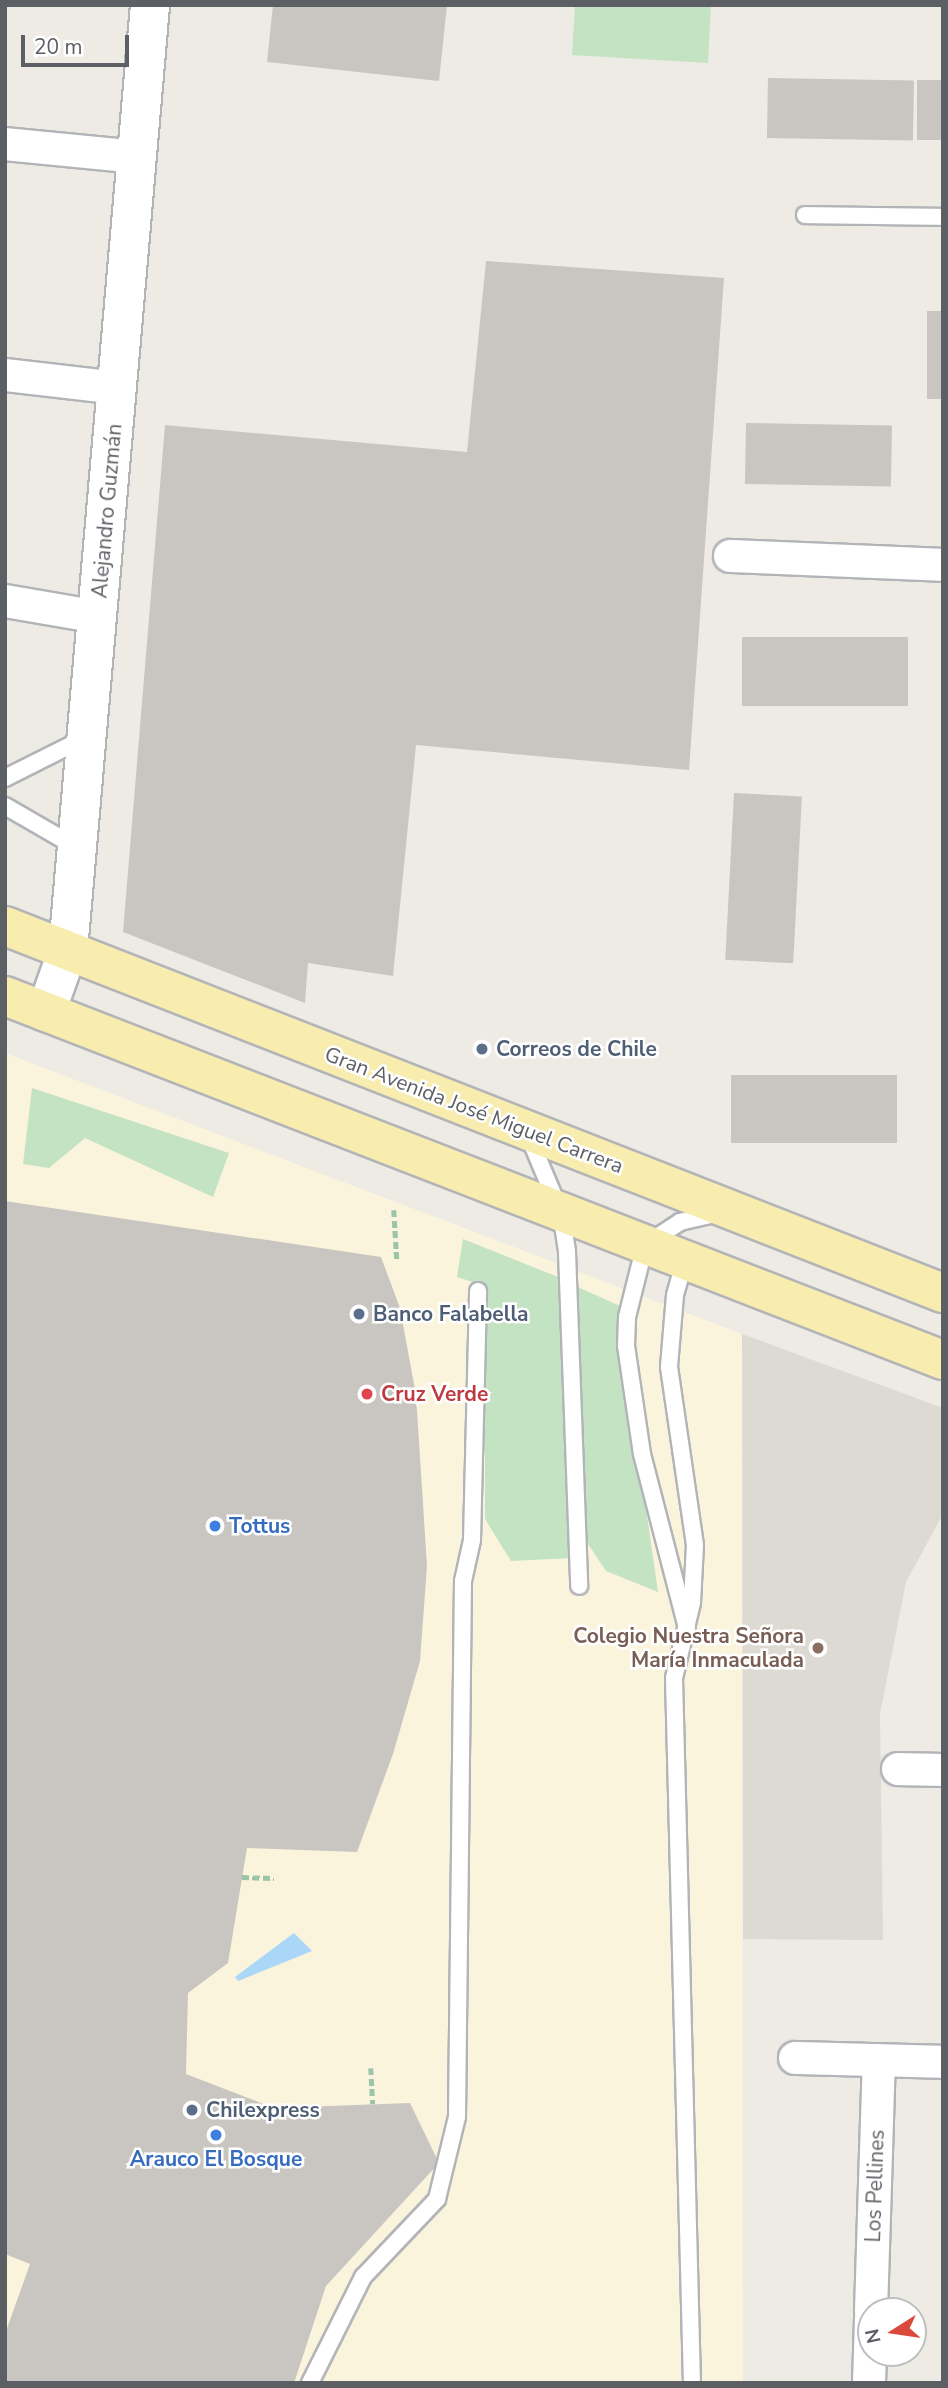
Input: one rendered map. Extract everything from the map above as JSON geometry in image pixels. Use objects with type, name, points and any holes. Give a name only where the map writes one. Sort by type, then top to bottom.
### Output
[{"type":"main road","name":"Gran Avenida José Miguel Carrera","points":[[5,926],[943,1293]]},
{"type":"main road","points":[[5,996],[943,1360]]},
{"type":"street","name":"Alejandro Guzmán","points":[[46,1012],[68,950],[150,5]]},
{"type":"street","points":[[5,144],[137,157]]},
{"type":"street","points":[[5,375],[118,388]]},
{"type":"street","points":[[730,556],[943,565]]},
{"type":"street","points":[[5,601],[99,617]]},
{"type":"street","points":[[898,1769],[943,1770]]},
{"type":"street","points":[[795,2058],[943,2062]]},
{"type":"street","name":"Los Pellines","points":[[871,2297],[879,2060]]},
{"type":"lane","points":[[805,215],[943,217]]},
{"type":"lane","points":[[5,778],[88,737]]},
{"type":"lane","points":[[5,806],[77,848]]},
{"type":"lane","points":[[527,1132],[561,1213],[567,1252],[579,1586]]},
{"type":"lane","points":[[688,1630],[642,1454],[626,1346],[631,1292],[645,1245],[680,1222],[730,1210]]},
{"type":"lane","points":[[685,1260],[676,1295],[670,1367],[695,1545],[688,1630],[674,1678],[687,2297],[692,2383]]},
{"type":"lane","points":[[310,2383],[363,2277],[437,2199],[457,2117],[463,1581],[472,1540],[478,1291]]},
{"type":"path","points":[[394,1210],[397,1260]]},
{"type":"path","points":[[242,1877],[274,1878]]},
{"type":"path","points":[[371,2068],[373,2104]]},
{"type":"shaded area","name":"Arauco El Bosque","points":[[5,1053],[742,1334],[743,2383],[5,2383]]},
{"type":"shaded area","name":"Colegio Nuestra Señora María Inmaculada","points":[[742,1334],[943,1408],[943,1514],[906,1582],[880,1714],[883,1940],[743,1939]]},
{"type":"green space","points":[[575,5],[711,5],[708,63],[572,55]]},
{"type":"green space","points":[[32,1088],[229,1153],[213,1197],[85,1138],[49,1168],[23,1164]]},
{"type":"green space","points":[[463,1239],[563,1279],[571,1558],[511,1561],[485,1519],[485,1286],[457,1277]]},
{"type":"green space","points":[[573,1285],[627,1309],[637,1445],[658,1592],[606,1571],[580,1532]]},
{"type":"water","points":[[294,1933],[312,1951],[238,1981],[235,1977]]},
{"type":"building","points":[[273,5],[447,5],[439,81],[267,62]]},
{"type":"building","points":[[768,78],[914,81],[913,141],[767,138]]},
{"type":"building","points":[[917,80],[943,80],[943,140],[917,140]]},
{"type":"building","points":[[486,261],[724,278],[689,770],[416,745],[393,976],[308,963],[305,1003],[123,932],[165,425],[467,452]]},
{"type":"building","points":[[927,311],[943,311],[943,399],[927,399]]},
{"type":"building","points":[[746,423],[892,426],[891,487],[745,484]]},
{"type":"building","points":[[742,637],[908,637],[908,706],[742,706]]},
{"type":"building","points":[[734,793],[802,797],[793,963],[725,960]]},
{"type":"building","points":[[731,1075],[897,1075],[897,1143],[731,1143]]},
{"type":"building","name":"Tottus","points":[[5,1201],[381,1257],[400,1308],[416,1395],[427,1566],[420,1661],[393,1754],[357,1852],[247,1848],[228,1963],[188,1993],[186,2074],[274,2108],[410,2103],[439,2163],[326,2286],[294,2383],[5,2383],[5,2334],[30,2264],[5,2254]]},
{"type":"place","name":"Correos de Chile","points":[[482,1049]]},
{"type":"place","name":"Banco Falabella","points":[[359,1314]]},
{"type":"place","name":"Cruz Verde","points":[[367,1394]]},
{"type":"place","name":"Tottus","points":[[215,1526]]},
{"type":"place","name":"Colegio Nuestra Señora María Inmaculada","points":[[818,1648]]},
{"type":"place","name":"Chilexpress","points":[[192,2110]]},
{"type":"place","name":"Arauco El Bosque","points":[[216,2135]]}]
